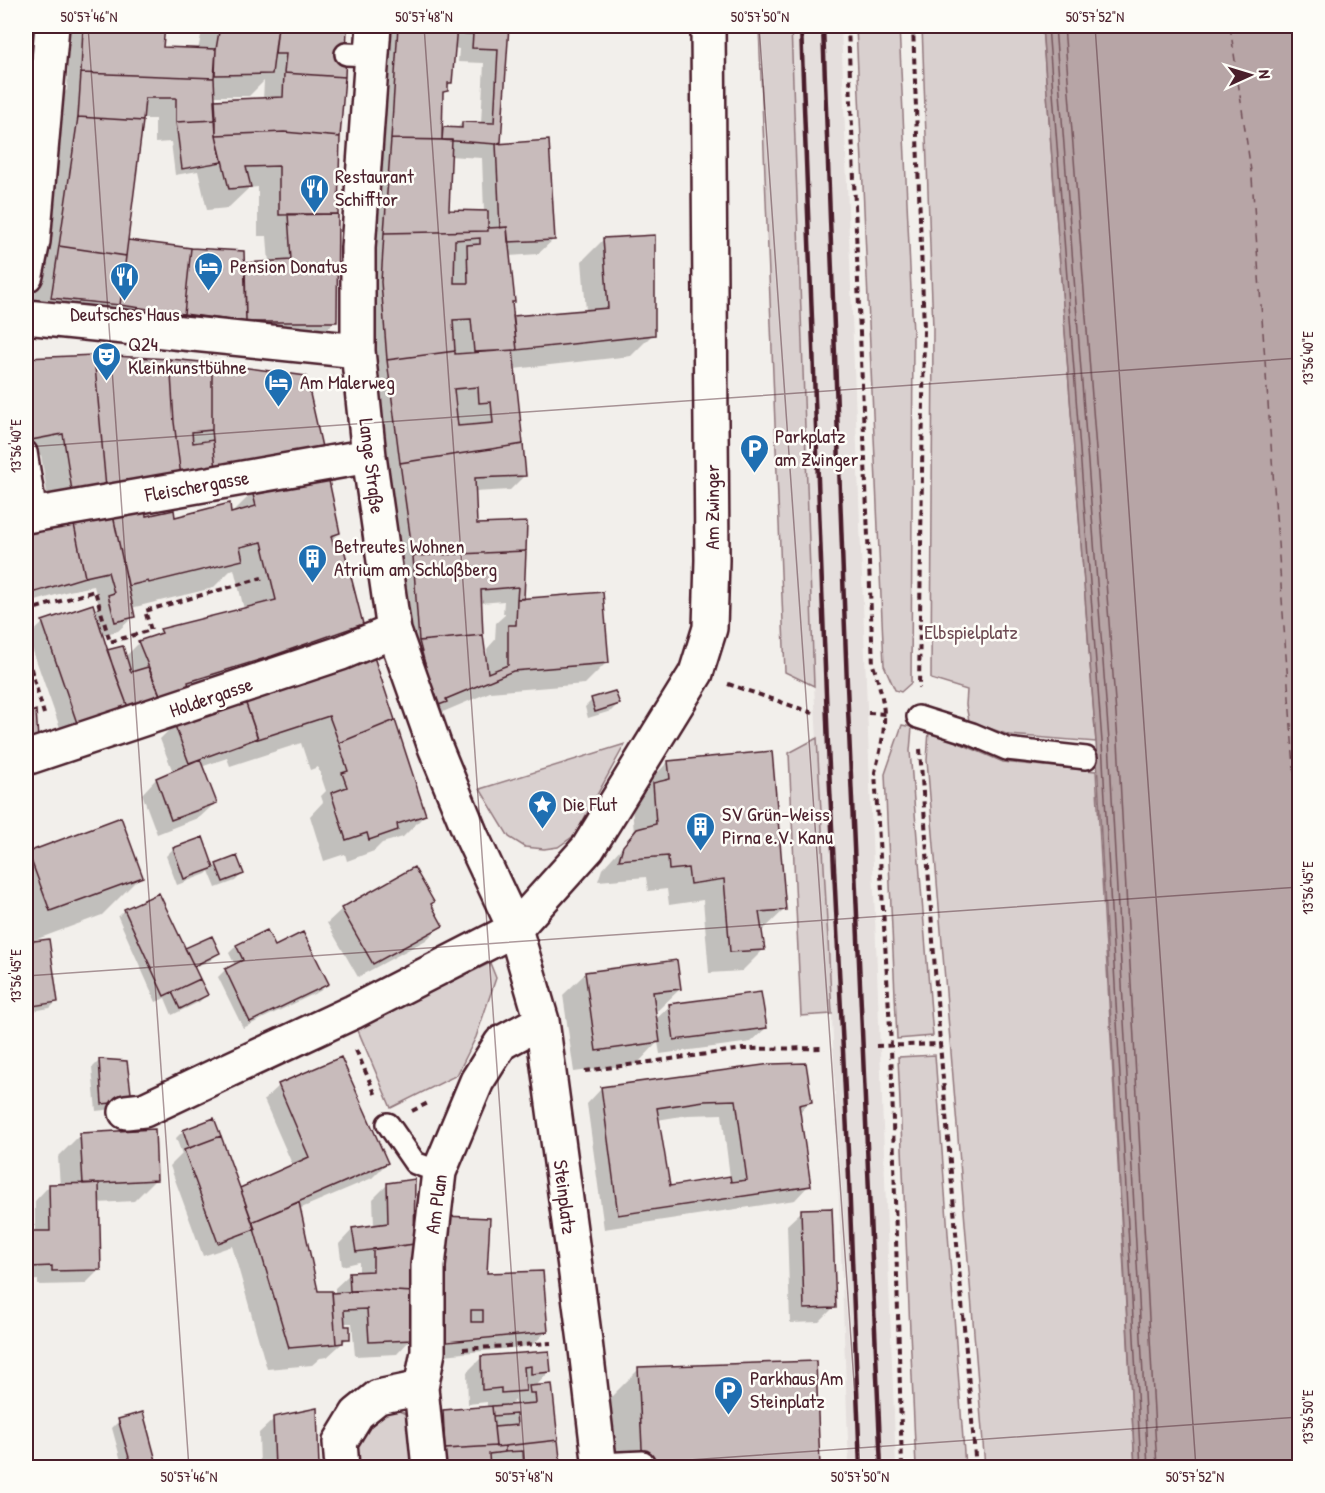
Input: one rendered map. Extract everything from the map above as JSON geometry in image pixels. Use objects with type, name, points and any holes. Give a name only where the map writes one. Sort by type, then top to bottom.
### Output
[{"type":"street","points":[[26,275],[33,241],[52,26]]},
{"type":"street","name":"Am Zwinger","points":[[515,929],[588,848],[696,673],[710,628],[712,560],[708,26]]},
{"type":"street","name":"Lange Straße","points":[[364,45],[358,248],[358,351],[369,456],[394,631],[426,721]]},
{"type":"street","points":[[26,317],[358,351]]},
{"type":"street","name":"Fleischergasse","points":[[31,515],[369,456]]},
{"type":"street","name":"Holdergasse","points":[[39,754],[341,653],[394,631]]},
{"type":"street","name":"Steinplatz","points":[[426,721],[471,835],[515,929],[542,1021],[585,1341],[599,1466]]},
{"type":"street","points":[[126,1112],[144,1110],[341,1017],[515,929]]},
{"type":"street","name":"Am Plan","points":[[429,1467],[421,1388],[428,1352],[428,1266],[439,1172],[477,1081],[501,1043],[542,1021]]},
{"type":"street","points":[[342,1467],[340,1442],[357,1414],[378,1397],[421,1388]]},
{"type":"lane","points":[[26,452],[31,515]]},
{"type":"lane","points":[[918,717],[972,734],[1007,749],[1086,758]]},
{"type":"lane","points":[[387,1124],[415,1163],[439,1172]]},
{"type":"lane","points":[[599,1466],[643,1462]]},
{"type":"path","points":[[848,26],[873,665],[882,690],[885,714],[884,739],[875,772],[891,1045],[902,1467]]},
{"type":"path","points":[[26,611],[95,591],[110,642],[151,630],[145,611],[262,578]]},
{"type":"path","points":[[26,658],[32,669],[39,754]]},
{"type":"path","points":[[696,673],[813,713]]},
{"type":"path","points":[[341,1017],[387,1124],[446,1093],[477,1081]]},
{"type":"path","points":[[876,1046],[940,1044]]},
{"type":"path","points":[[550,1075],[743,1049],[825,1048]]},
{"type":"path","points":[[428,1352],[585,1341]]},
{"type":"shaded area","points":[[791,26],[841,26],[896,1467],[849,1467],[832,1014],[814,686]]},
{"type":"green space","points":[[759,26],[791,26],[814,686],[785,672]]},
{"type":"green space","points":[[856,26],[899,26],[913,334],[911,683],[901,692],[895,690],[884,665]]},
{"type":"green space","name":"Elbspielplatz","points":[[922,26],[1042,26],[1096,742],[1009,735],[969,721],[966,705],[967,690],[931,679],[933,328]]},
{"type":"green space","points":[[902,725],[912,727],[910,751],[933,1036],[897,1039],[885,774]]},
{"type":"green space","points":[[929,730],[1003,762],[1096,771],[1135,1467],[985,1467],[927,760]]},
{"type":"green space","points":[[817,738],[832,1014],[801,1016],[789,753]]},
{"type":"green space","points":[[625,744],[575,835],[558,847],[544,849],[525,847],[509,837],[480,789]]},
{"type":"green space","points":[[490,963],[496,978],[476,1037],[457,1075],[391,1108],[357,1028]]},
{"type":"green space","points":[[935,1055],[965,1467],[916,1467],[898,1057]]},
{"type":"green space","points":[[392,1408],[406,1414],[411,1467],[355,1467],[354,1436],[366,1418]]},
{"type":"water","points":[[1042,26],[1299,26],[1299,1467],[1135,1467],[1096,742]]},
{"type":"building","points":[[83,26],[165,26],[163,47],[216,49],[214,78],[81,73]]},
{"type":"building","points":[[220,26],[278,26],[272,74],[215,75]]},
{"type":"building","points":[[278,26],[347,28],[345,77],[284,73],[286,54],[275,54]]},
{"type":"building","points":[[398,26],[457,26],[452,83],[448,83],[448,91],[443,92],[442,140],[391,139]]},
{"type":"building","points":[[457,26],[509,26],[501,142],[496,144],[442,140],[443,127],[462,128],[462,122],[494,123],[498,49],[472,48],[473,34],[456,33]]},
{"type":"building","points":[[81,73],[214,78],[216,120],[176,122],[176,98],[145,98],[143,121],[78,117]]},
{"type":"building","points":[[284,73],[345,77],[340,137],[284,132],[216,135],[214,100],[283,97]]},
{"type":"building","points":[[78,117],[143,121],[126,256],[59,246]]},
{"type":"building","points":[[216,120],[216,135],[222,162],[182,169],[176,122]]},
{"type":"building","points":[[284,132],[340,137],[338,214],[279,215],[279,166],[246,167],[251,187],[229,189],[216,135]]},
{"type":"building","points":[[391,139],[452,140],[449,210],[488,211],[488,231],[384,233]]},
{"type":"building","points":[[549,140],[555,240],[508,242],[507,227],[500,228],[496,144]]},
{"type":"building","points":[[288,214],[338,214],[337,322],[246,322],[245,263],[291,260]]},
{"type":"building","points":[[507,227],[515,302],[512,302],[517,350],[474,352],[471,319],[453,320],[455,351],[387,360],[381,282],[384,233],[488,231],[488,228]],"holes":[[[480,238],[480,244],[467,245],[468,283],[454,283],[455,240]]]},
{"type":"building","points":[[655,235],[655,335],[517,350],[513,316],[608,308],[603,238]]},
{"type":"building","points":[[128,240],[191,248],[184,314],[120,305]]},
{"type":"building","points":[[59,246],[126,256],[120,305],[51,298]]},
{"type":"building","points":[[191,248],[244,251],[246,322],[184,314]]},
{"type":"building","points":[[513,350],[523,444],[400,463],[387,360],[455,351],[455,354]],"holes":[[[478,387],[479,403],[491,402],[493,423],[458,426],[454,389]]]},
{"type":"building","points":[[94,355],[170,359],[174,422],[181,476],[106,488]]},
{"type":"building","points":[[94,355],[106,488],[72,491],[63,434],[26,441],[26,358]]},
{"type":"building","points":[[170,359],[212,363],[212,430],[192,432],[193,443],[213,440],[216,470],[181,476],[174,422]]},
{"type":"building","points":[[212,363],[306,376],[322,447],[216,470],[212,430]]},
{"type":"building","points":[[523,444],[526,476],[475,478],[477,524],[527,522],[526,551],[413,556],[400,463]]},
{"type":"building","name":"Betreutes Wohnen Atrium am Schloßberg","points":[[327,471],[340,533],[331,536],[335,551],[344,549],[363,624],[188,682],[189,688],[161,697],[138,641],[162,633],[160,629],[276,600],[262,542],[240,547],[243,560],[128,586],[113,515],[145,510],[146,516],[174,510],[175,517],[230,503],[231,513],[256,506],[252,491]]},
{"type":"building","points":[[112,511],[135,617],[115,622],[108,595],[114,593],[108,572],[85,577],[72,515]]},
{"type":"building","points":[[72,515],[85,577],[32,593],[26,570],[26,525]]},
{"type":"building","points":[[526,551],[524,599],[517,599],[518,587],[481,590],[483,635],[419,641],[413,556]]},
{"type":"building","points":[[603,592],[609,663],[513,671],[446,699],[447,702],[436,706],[419,641],[483,635],[488,673],[508,665],[508,625],[516,625],[517,599]]},
{"type":"building","points":[[93,604],[129,710],[78,726],[42,621]]},
{"type":"building","points":[[123,646],[131,672],[148,667],[162,700],[129,710],[107,650]]},
{"type":"building","points":[[372,651],[395,720],[339,743],[329,716],[258,739],[243,695]]},
{"type":"building","points":[[615,691],[620,704],[595,712],[591,698]]},
{"type":"building","points":[[243,695],[258,738],[189,763],[174,723]]},
{"type":"building","points":[[36,710],[38,739],[26,742],[26,714]]},
{"type":"building","points":[[395,720],[426,815],[397,824],[398,830],[369,840],[367,833],[346,840],[331,793],[347,787],[342,773],[348,771],[339,743]]},
{"type":"building","name":"SV Grün-Weiss Pirna e.V. Kanu","points":[[772,751],[786,910],[759,912],[765,950],[730,952],[724,879],[690,884],[688,868],[669,870],[668,856],[619,860],[623,846],[637,829],[656,824],[653,783],[670,779],[668,761]]},
{"type":"building","points":[[200,759],[217,803],[171,820],[156,778]]},
{"type":"building","points":[[121,817],[143,877],[50,911],[28,852]]},
{"type":"building","points":[[203,837],[214,868],[184,879],[173,848]]},
{"type":"building","points":[[237,856],[244,874],[223,882],[216,864]]},
{"type":"building","points":[[414,867],[434,902],[431,904],[443,926],[373,964],[341,908]]},
{"type":"building","points":[[159,893],[200,979],[164,996],[124,909]]},
{"type":"building","points":[[267,930],[275,946],[303,932],[329,984],[250,1022],[225,969],[243,960],[236,945]]},
{"type":"building","points":[[212,936],[220,953],[194,966],[185,948]]},
{"type":"building","points":[[49,939],[58,1002],[33,1006],[26,960],[26,942]]},
{"type":"building","points":[[677,960],[681,989],[653,992],[660,1042],[596,1051],[585,972]]},
{"type":"building","points":[[200,979],[208,995],[180,1009],[172,992]]},
{"type":"building","points":[[761,992],[767,1028],[674,1040],[669,1004]]},
{"type":"building","points":[[341,1057],[388,1163],[252,1222],[240,1188],[309,1157],[278,1084]]},
{"type":"building","points":[[99,1059],[127,1061],[132,1101],[102,1104]]},
{"type":"building","points":[[806,1063],[812,1102],[799,1105],[811,1186],[618,1215],[601,1087],[771,1064]],"holes":[[[736,1100],[747,1180],[731,1182],[730,1176],[670,1186],[657,1108],[704,1101]]]},
{"type":"building","points":[[214,1118],[221,1136],[189,1148],[183,1130]]},
{"type":"building","points":[[155,1129],[157,1180],[83,1184],[80,1133]]},
{"type":"building","points":[[221,1136],[255,1229],[218,1243],[184,1150]]},
{"type":"building","points":[[415,1179],[414,1244],[356,1252],[352,1228],[388,1223],[387,1183]]},
{"type":"building","points":[[99,1183],[101,1270],[52,1271],[52,1266],[30,1267],[29,1231],[50,1231],[49,1184]]},
{"type":"building","points":[[299,1202],[318,1291],[332,1291],[336,1344],[289,1348],[252,1222]]},
{"type":"building","points":[[832,1208],[836,1308],[804,1309],[801,1209]]},
{"type":"building","points":[[444,1216],[490,1218],[487,1273],[543,1271],[548,1332],[438,1343]],"holes":[[[471,1310],[483,1310],[483,1322],[471,1322]]]},
{"type":"building","points":[[414,1244],[414,1292],[350,1291],[349,1272],[373,1271],[373,1249]]},
{"type":"building","points":[[374,1290],[414,1292],[413,1340],[369,1342],[367,1309],[344,1310],[345,1326],[350,1326],[350,1339],[343,1339],[343,1343],[336,1344],[332,1293]]},
{"type":"building","points":[[549,1351],[551,1372],[531,1374],[531,1366],[524,1367],[526,1391],[501,1393],[501,1388],[482,1390],[481,1356]]},
{"type":"building","name":"Parkhaus Am Steinplatz","points":[[816,1361],[820,1468],[643,1468],[638,1367]]},
{"type":"building","points":[[552,1384],[558,1440],[496,1447],[494,1427],[517,1425],[516,1414],[493,1416],[492,1406],[536,1403],[535,1393],[530,1393],[529,1386]]},
{"type":"building","points":[[492,1406],[496,1446],[445,1449],[443,1410]]},
{"type":"building","points":[[317,1408],[319,1468],[275,1468],[273,1417]]},
{"type":"building","points":[[143,1412],[158,1468],[132,1468],[118,1419]]},
{"type":"building","points":[[558,1440],[561,1468],[524,1468],[523,1451],[505,1452],[505,1446]]},
{"type":"building","points":[[505,1446],[505,1452],[489,1454],[490,1468],[446,1468],[445,1449]]},
{"type":"ferry route","points":[[1230,26],[1252,178],[1300,852]]},
{"type":"railway","points":[[801,26],[828,747],[848,1152],[860,1468]]},
{"type":"railway","points":[[823,26],[847,685],[881,1468]]},
{"type":"place","name":"Restaurant Schifftor","points":[[314,214]]},
{"type":"place","name":"Pension Donatus","points":[[209,292]]},
{"type":"place","name":"Deutsches Haus","points":[[125,302]]},
{"type":"place","name":"Q24 Kleinkunstbühne","points":[[107,382]]},
{"type":"place","name":"Am Malerweg","points":[[279,408]]},
{"type":"place","name":"Parkplatz am Zwinger","points":[[754,474]]},
{"type":"place","name":"Betreutes Wohnen Atrium am Schloßberg","points":[[313,584]]},
{"type":"place","name":"Die Flut","points":[[542,830]]},
{"type":"place","name":"SV Grün-Weiss Pirna e.V. Kanu","points":[[701,852]]},
{"type":"place","name":"Parkhaus Am Steinplatz","points":[[729,1416]]}]
